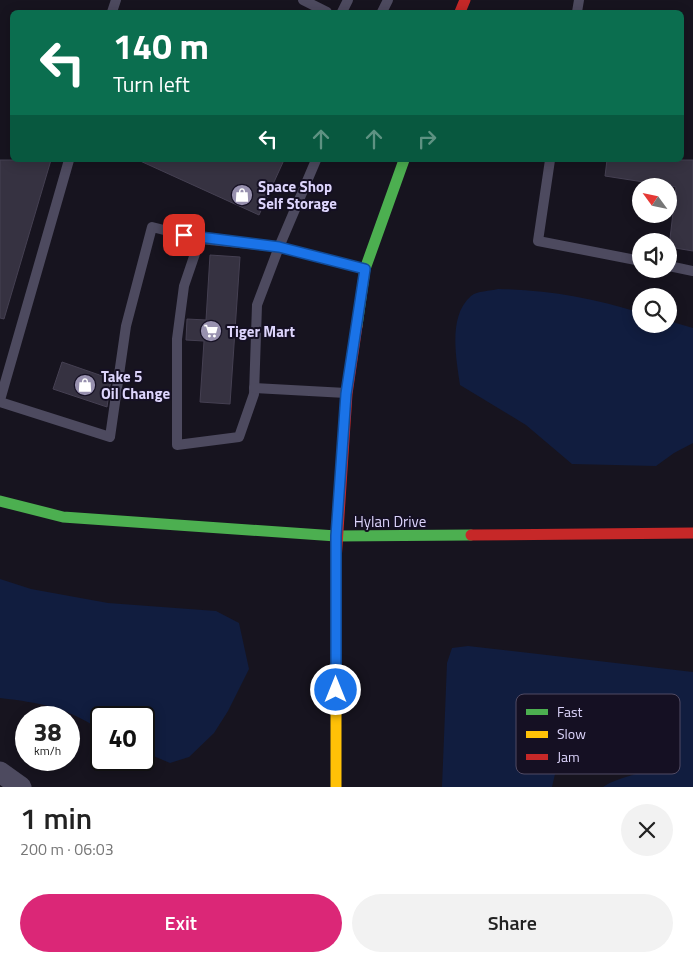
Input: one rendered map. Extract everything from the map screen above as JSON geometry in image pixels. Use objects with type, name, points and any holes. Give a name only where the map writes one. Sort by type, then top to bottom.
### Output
[{"type":"main road","points":[[336,787],[336,536],[346,394],[365,269],[403,162]]},
{"type":"main road","name":"Hylan Drive","points":[[0,501],[63,517],[336,536],[693,533]]},
{"type":"street","points":[[0,772],[20,787]]},
{"type":"lane","points":[[303,0],[323,10]]},
{"type":"lane","points":[[68,162],[0,401],[110,437],[126,326],[152,227],[200,238],[279,247],[365,269]]},
{"type":"lane","points":[[200,238],[184,286],[177,339],[177,445],[239,437],[254,388],[257,305],[315,162]]},
{"type":"lane","points":[[550,162],[538,241],[632,259]]},
{"type":"lane","points":[[677,268],[693,271]]},
{"type":"lane","points":[[254,388],[346,394]]},
{"type":"water","points":[[498,289],[535,291],[605,303],[632,310],[632,333],[677,333],[677,323],[693,328],[693,443],[674,453],[656,466],[572,464],[526,425],[460,385],[455,338],[456,326],[464,304],[471,296],[480,292]]},
{"type":"water","points":[[0,579],[31,589],[108,603],[216,611],[239,623],[249,669],[228,711],[214,733],[189,757],[170,763],[155,757],[155,706],[90,706],[90,723],[80,718],[80,706],[48,706],[0,698]]},
{"type":"water","points":[[468,646],[693,672],[693,787],[603,787],[635,774],[680,774],[680,694],[516,694],[516,774],[555,774],[552,787],[442,787],[447,663],[452,648]]},
{"type":"building","points":[[0,160],[10,160],[10,162],[50,162],[4,319],[0,318]]},
{"type":"building","points":[[684,160],[693,160],[693,251],[677,248],[677,233],[671,233],[672,223],[678,222],[678,178],[632,178],[632,180],[605,176],[607,162],[684,162]]},
{"type":"building","name":"Space Shop Self Storage","points":[[142,162],[283,162],[259,215]]},
{"type":"building","points":[[210,255],[240,257],[230,404],[200,402],[204,341],[186,340],[187,319],[206,320]]},
{"type":"building","name":"Take 5 Oil Change","points":[[62,362],[111,379],[107,407],[53,389]]},
{"type":"traffic: fast","points":[[357,326],[365,269],[403,162]]},
{"type":"traffic: fast","points":[[0,501],[63,517],[336,536],[471,535]]},
{"type":"traffic: slow","points":[[336,561],[336,787]]},
{"type":"traffic: jam","points":[[461,10],[465,0]]},
{"type":"traffic: jam","points":[[336,561],[347,394],[357,326]]},
{"type":"traffic: jam","points":[[471,535],[693,533]]},
{"type":"place","name":"Space Shop Self Storage","points":[[242,195]]},
{"type":"place","name":"Tiger Mart","points":[[211,331]]},
{"type":"place","name":"Take 5 Oil Change","points":[[85,385]]},
{"type":"route","points":[[184,235],[279,247],[365,269],[346,394],[336,536],[336,690]]}]
